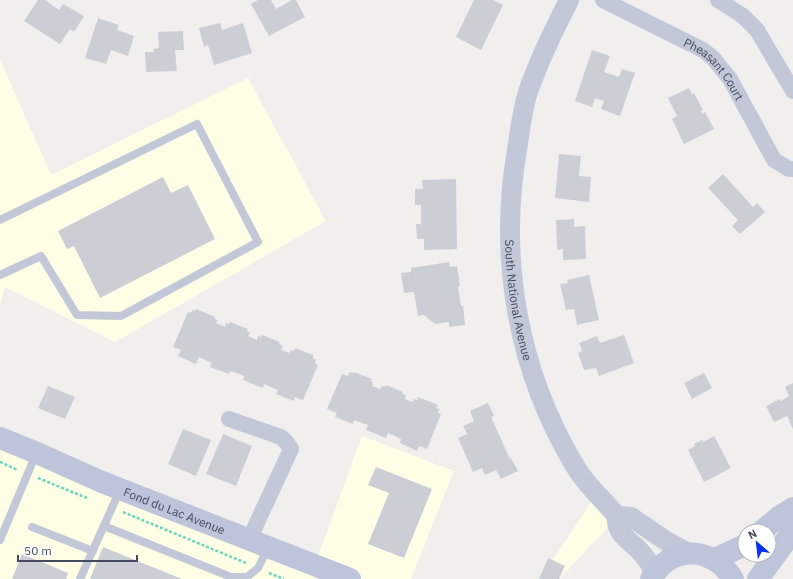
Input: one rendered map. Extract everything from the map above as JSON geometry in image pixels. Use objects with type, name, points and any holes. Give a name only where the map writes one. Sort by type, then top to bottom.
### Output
[{"type":"main road","name":"Fond du Lac Avenue","points":[[0,438],[102,482],[117,499],[259,543],[350,579]]},
{"type":"main road","points":[[772,523],[793,508]]},
{"type":"main road","points":[[758,579],[793,531]]},
{"type":"main road","points":[[715,559],[737,549]]},
{"type":"main road","points":[[653,575],[664,562],[676,556],[689,553],[702,554],[715,559],[725,567],[733,579]]},
{"type":"street","name":"South National Avenue","points":[[568,0],[533,77],[521,117],[511,191],[509,239],[515,303],[523,342],[534,378],[549,418],[580,474],[616,516],[619,529],[638,549],[653,575]]},
{"type":"street","name":"Pheasant Court","points":[[603,0],[703,50],[713,58],[730,79],[774,160],[789,170],[793,169]]},
{"type":"street","points":[[718,0],[743,16],[757,30],[793,91]]},
{"type":"street","points":[[228,419],[281,437],[291,449],[259,543]]},
{"type":"street","points":[[616,516],[631,517],[660,537],[689,553]]},
{"type":"lane","points":[[0,220],[197,124],[258,242],[121,316],[77,315],[41,256],[0,275]]},
{"type":"lane","points":[[0,540],[37,453]]},
{"type":"lane","points":[[80,579],[117,499]]},
{"type":"lane","points":[[104,526],[231,577],[247,577],[258,568],[259,543]]},
{"type":"lane","points":[[32,527],[93,551]]},
{"type":"path","points":[[0,462],[28,474],[117,499],[258,568],[284,579]]},
{"type":"shaded area","points":[[0,59],[51,175],[248,78],[326,221],[115,342],[5,287],[0,306]]},
{"type":"shaded area","points":[[362,436],[454,471],[411,579],[0,579],[0,439],[315,564]]},
{"type":"shaded area","points":[[597,493],[617,518],[559,579],[540,579]]},
{"type":"building","points":[[38,0],[45,0],[59,10],[63,4],[84,16],[74,32],[70,29],[60,44],[24,21]]},
{"type":"building","points":[[258,0],[271,0],[276,9],[292,0],[296,0],[305,17],[269,36],[251,4]]},
{"type":"building","points":[[474,0],[493,0],[503,5],[481,50],[456,37]]},
{"type":"building","points":[[98,18],[119,25],[117,30],[134,36],[128,56],[111,50],[106,64],[85,58]]},
{"type":"building","points":[[220,23],[222,30],[243,23],[252,53],[214,65],[208,45],[204,47],[199,28]]},
{"type":"building","points":[[183,31],[184,50],[175,50],[177,71],[146,72],[145,52],[154,52],[153,49],[159,48],[158,32]]},
{"type":"building","points":[[592,50],[610,56],[604,72],[619,77],[622,69],[635,73],[620,116],[601,109],[604,101],[595,98],[592,107],[575,101]]},
{"type":"building","points":[[689,88],[692,94],[694,93],[703,110],[701,111],[702,114],[705,112],[714,129],[684,144],[672,119],[677,116],[668,98]]},
{"type":"building","points":[[559,154],[581,156],[579,176],[591,177],[589,202],[555,198]]},
{"type":"building","points":[[723,174],[753,207],[757,203],[765,212],[740,234],[732,226],[738,220],[708,188]]},
{"type":"building","points":[[163,177],[171,193],[188,185],[215,239],[100,298],[74,246],[67,249],[58,231]]},
{"type":"building","points":[[456,179],[457,249],[424,250],[424,239],[417,239],[416,224],[421,224],[421,205],[415,205],[415,189],[423,189],[422,180]]},
{"type":"building","points":[[574,219],[574,227],[585,226],[586,259],[563,260],[563,249],[557,250],[556,220]]},
{"type":"building","points":[[449,262],[450,267],[457,266],[460,286],[458,287],[461,306],[463,306],[465,325],[449,327],[449,322],[435,324],[424,315],[418,316],[414,292],[404,293],[401,273],[411,272],[411,268]]},
{"type":"building","points":[[589,275],[599,320],[577,325],[574,309],[566,310],[560,284],[568,283],[567,280]]},
{"type":"building","points":[[196,309],[215,317],[215,319],[218,320],[216,323],[225,327],[226,323],[229,324],[230,322],[248,329],[247,331],[250,333],[248,336],[257,340],[258,336],[261,337],[262,335],[280,342],[279,344],[283,346],[281,350],[289,353],[291,350],[294,351],[295,348],[313,355],[313,358],[316,360],[315,363],[318,365],[303,400],[295,397],[294,401],[276,394],[278,390],[264,384],[263,388],[243,380],[244,376],[231,371],[229,374],[210,367],[212,363],[199,357],[196,364],[178,356],[181,350],[173,347],[188,312],[191,313],[192,310],[195,311]]},
{"type":"building","points":[[624,335],[634,363],[599,376],[596,368],[584,370],[578,353],[582,351],[579,343],[597,336],[600,343]]},
{"type":"building","points":[[350,372],[354,372],[372,379],[370,381],[373,382],[372,386],[380,389],[382,386],[385,387],[386,385],[403,392],[402,394],[406,395],[405,399],[413,402],[414,399],[417,400],[418,397],[438,405],[436,408],[439,409],[438,413],[441,414],[427,449],[419,446],[417,451],[400,443],[401,439],[388,433],[386,438],[366,430],[368,425],[354,420],[353,424],[335,417],[337,413],[327,409],[342,374],[348,376]]},
{"type":"building","points":[[704,373],[712,388],[692,399],[684,383]]},
{"type":"building","points":[[793,383],[793,429],[787,416],[774,422],[766,406],[780,399],[781,401],[789,396],[785,387]]},
{"type":"building","points":[[48,386],[75,397],[65,419],[38,408]]},
{"type":"building","points":[[488,403],[494,416],[491,417],[510,459],[511,458],[518,471],[501,479],[496,470],[485,475],[482,468],[473,472],[458,438],[467,434],[463,426],[474,421],[470,411]]},
{"type":"building","points":[[183,429],[211,440],[196,476],[168,464]]},
{"type":"building","points":[[223,434],[252,446],[236,486],[206,474]]},
{"type":"building","points":[[714,436],[731,468],[704,482],[688,450],[695,446],[694,444],[702,440],[703,442]]},
{"type":"building","points":[[376,467],[432,489],[404,558],[368,544],[389,493],[368,485]]},
{"type":"building","points":[[103,547],[182,579],[90,579]]},
{"type":"building","points":[[22,554],[68,573],[66,579],[12,579]]},
{"type":"building","points":[[548,558],[565,566],[559,579],[539,579]]}]
